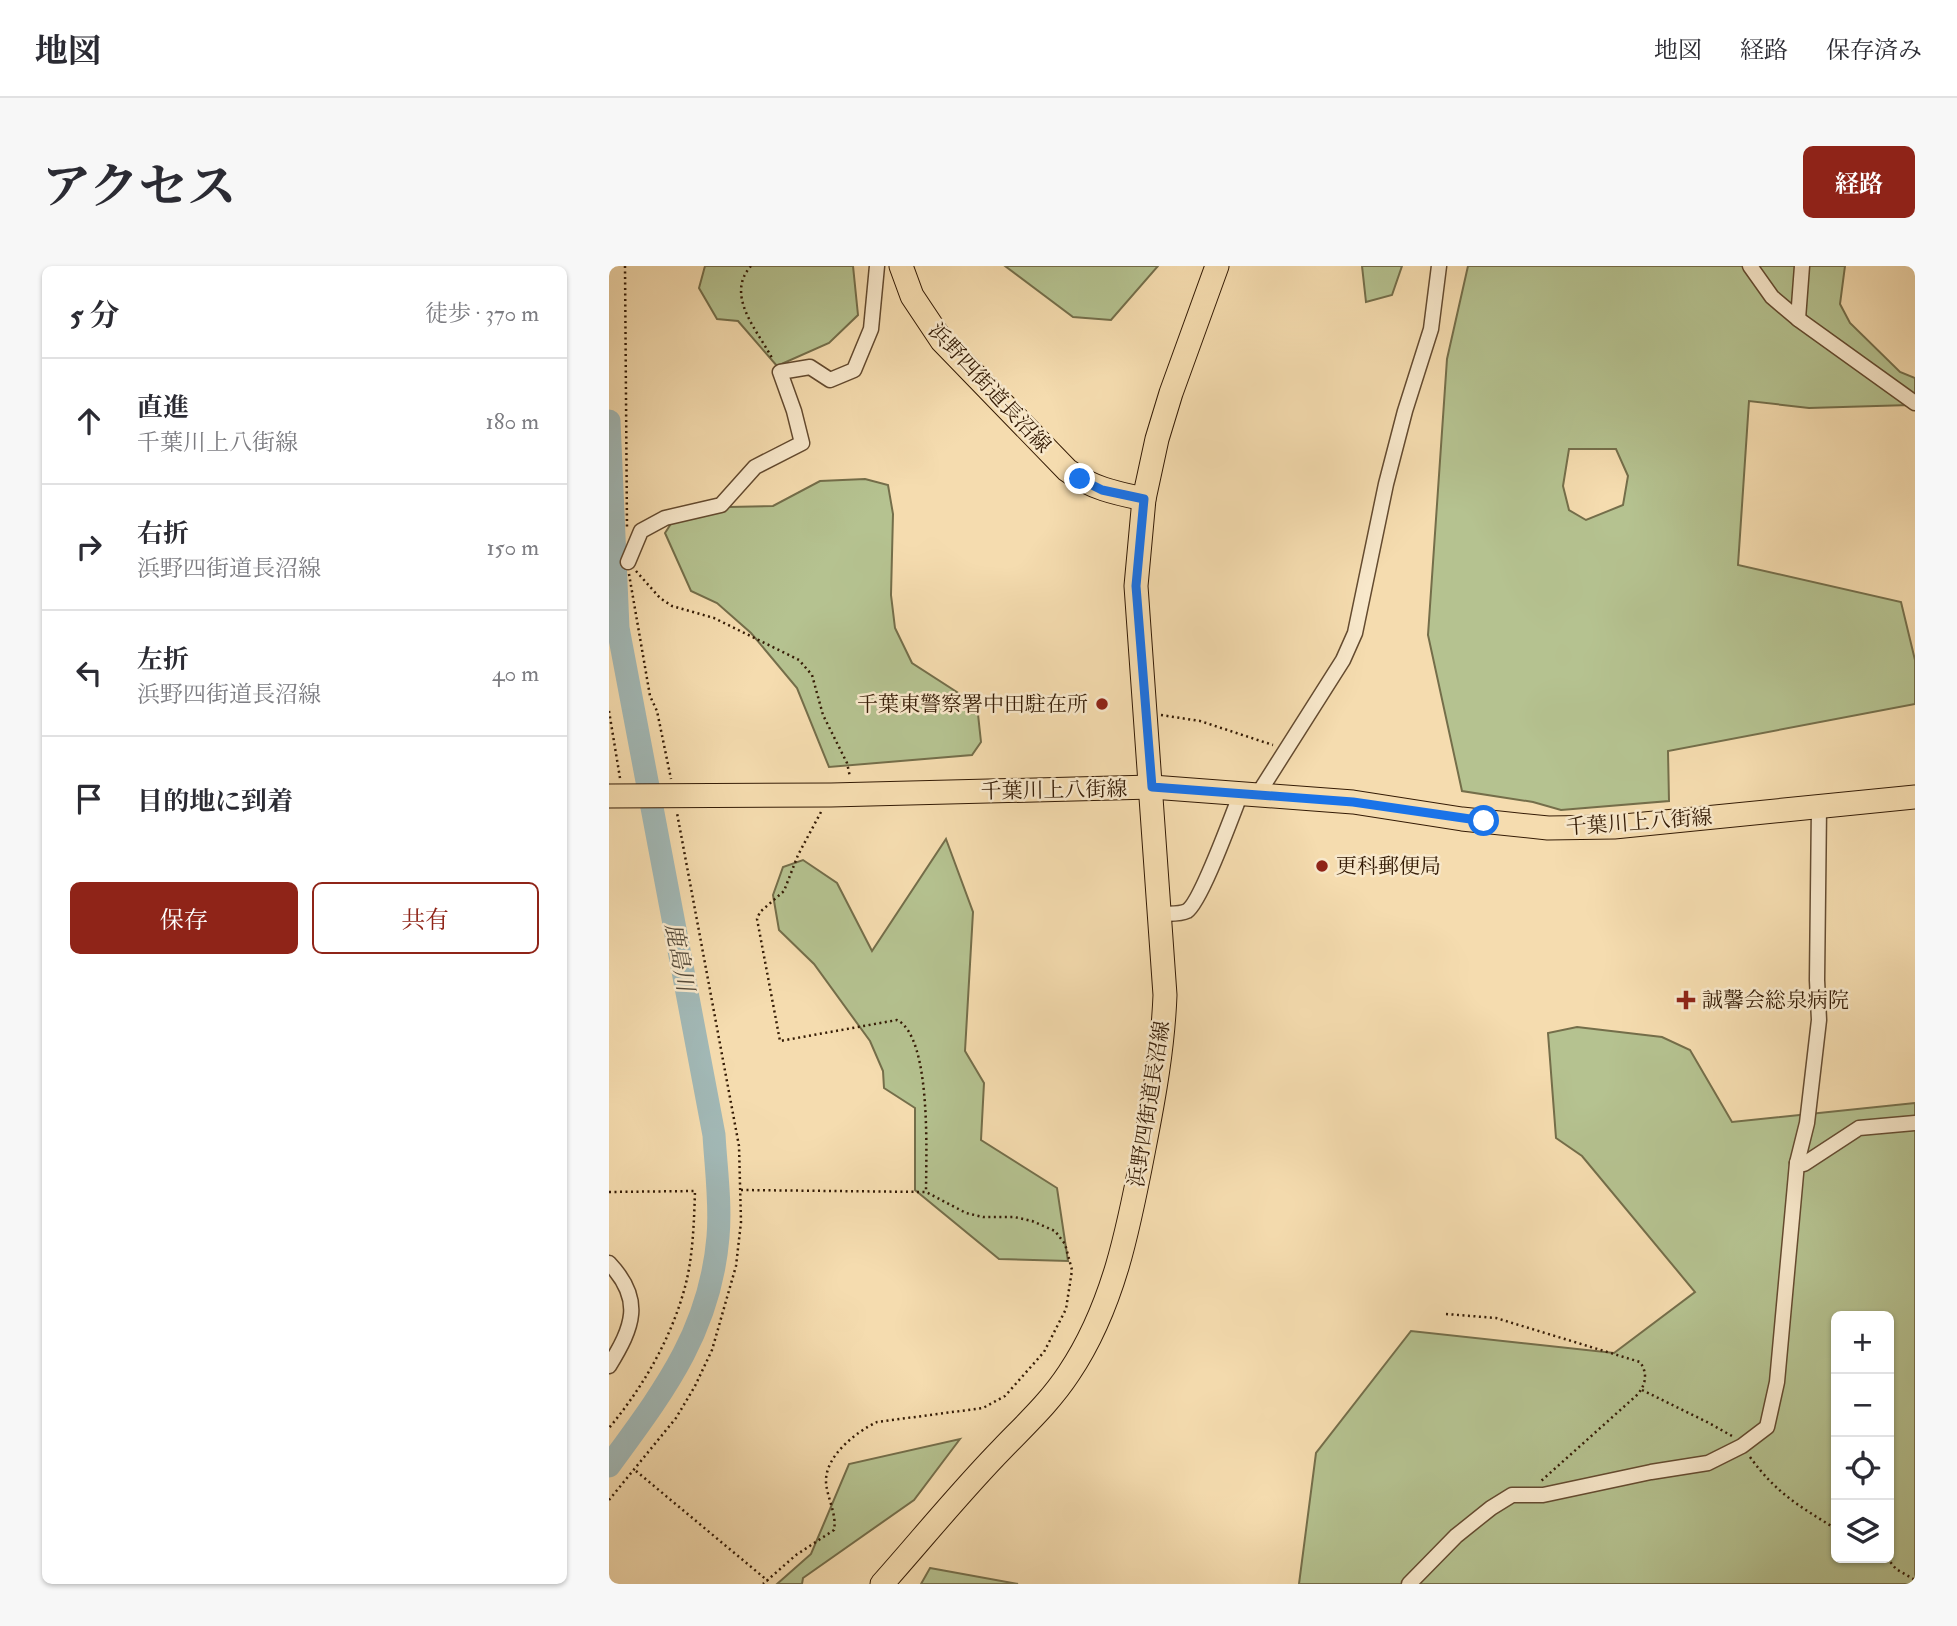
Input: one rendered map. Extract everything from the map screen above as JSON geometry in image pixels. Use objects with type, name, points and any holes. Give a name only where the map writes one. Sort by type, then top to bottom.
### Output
[{"type":"main road","name":"浜野四街道長沼線","points":[[901,266],[912,296],[942,341],[1067,470],[1102,490],[1144,499]]},
{"type":"main road","name":"浜野四街道長沼線","points":[[882,1584],[1052,1396],[1081,1354],[1109,1292],[1127,1232],[1164,1037],[1165,995],[1136,586],[1144,499],[1157,439],[1171,393],[1217,266]]},
{"type":"main road","name":"千葉川上八街線","points":[[616,796],[1152,787],[1353,802],[1462,819],[1548,828],[1614,827],[1915,797]]},
{"type":"street","points":[[628,562],[641,531],[665,518],[721,505],[755,467],[802,443],[794,411],[779,372],[810,367],[830,380],[854,370],[871,329],[877,266]]},
{"type":"street","points":[[1160,914],[1180,914],[1192,907],[1249,793],[1286,749],[1343,660],[1355,633],[1386,484],[1431,328],[1439,266]]},
{"type":"street","points":[[1751,266],[1772,297],[1798,319],[1915,404]]},
{"type":"street","points":[[1798,319],[1802,266]]},
{"type":"street","points":[[1409,1584],[1456,1536],[1512,1495],[1543,1495],[1708,1463],[1742,1446],[1767,1427],[1777,1382],[1797,1163],[1807,1123],[1819,1020],[1818,807]]},
{"type":"street","points":[[1797,1163],[1804,1164],[1859,1128],[1915,1123]]},
{"type":"street","points":[[609,1264],[627,1285],[632,1298],[632,1312],[622,1345],[609,1366]]},
{"type":"path","points":[[751,266],[745,272],[741,303],[779,372]]},
{"type":"path","points":[[628,562],[660,598],[672,606],[726,623],[799,660],[812,676],[823,715],[847,763],[842,794],[798,855],[784,891],[760,912],[757,919],[780,1041],[897,1020],[903,1023],[908,1029],[920,1065],[926,1100],[926,1192]]},
{"type":"path","points":[[609,711],[616,796]]},
{"type":"path","points":[[1145,716],[1161,715],[1200,721],[1286,749]]},
{"type":"path","points":[[609,1500],[676,1418],[695,1387],[712,1350],[736,1266],[741,1190],[739,1146],[674,795]]},
{"type":"path","points":[[741,1190],[926,1192],[966,1213],[983,1217],[1023,1219],[1055,1231],[1065,1244],[1072,1270],[1066,1309],[1044,1352],[1005,1396],[983,1408],[877,1422],[854,1436],[840,1451],[827,1472],[826,1483],[835,1522],[834,1530],[796,1555],[763,1584]]},
{"type":"path","points":[[609,1192],[695,1191],[685,1286],[673,1321],[638,1390],[609,1428]]},
{"type":"path","points":[[1445,1314],[1496,1318],[1640,1362],[1644,1369],[1645,1381],[1637,1395],[1527,1494]]},
{"type":"path","points":[[635,1470],[768,1581]]},
{"type":"path","points":[[1891,1563],[1915,1580]]},
{"type":"green space","points":[[705,266],[853,266],[858,315],[829,343],[777,366],[738,321],[717,319],[699,288]]},
{"type":"green space","points":[[1005,266],[1158,266],[1111,320],[1073,317]]},
{"type":"green space","points":[[1362,266],[1402,266],[1392,295],[1366,302]]},
{"type":"green space","points":[[1468,266],[1845,266],[1840,304],[1850,323],[1900,372],[1915,378],[1915,407],[1809,408],[1749,401],[1738,565],[1901,602],[1915,660],[1915,704],[1668,751],[1669,801],[1561,810],[1533,802],[1462,791],[1428,635],[1447,359]],"holes":[[[1569,449],[1616,449],[1628,476],[1623,505],[1586,520],[1569,510],[1563,486]]]},
{"type":"green space","points":[[865,479],[888,485],[893,514],[891,595],[895,628],[912,663],[977,705],[981,742],[972,755],[829,767],[797,688],[751,633],[717,603],[691,591],[665,533],[681,508],[773,506],[820,481]]},
{"type":"green space","points":[[946,839],[973,912],[965,1051],[984,1083],[981,1140],[1057,1188],[1068,1261],[999,1259],[915,1190],[915,1108],[884,1088],[883,1071],[870,1041],[814,964],[779,930],[773,895],[783,867],[803,860],[837,883],[872,951]]},
{"type":"green space","points":[[1577,1027],[1662,1037],[1690,1050],[1732,1122],[1915,1103],[1915,1584],[1299,1584],[1316,1453],[1411,1331],[1614,1353],[1695,1292],[1582,1156],[1556,1138],[1548,1033]]},
{"type":"green space","points":[[960,1439],[914,1500],[803,1578],[802,1584],[777,1584],[811,1554],[849,1464]]},
{"type":"green space","points":[[930,1568],[1018,1584],[921,1584]]},
{"type":"waterway","name":"鹿島川","points":[[609,421],[618,628],[714,1135],[719,1212],[713,1271],[694,1332],[665,1386],[609,1466]]},
{"type":"place","name":"千葉東警察署中田駐在所","points":[[1102,704]]},
{"type":"place","name":"更科郵便局","points":[[1322,866]]},
{"type":"place","name":"誠馨会総泉病院","points":[[1686,1000]]},
{"type":"route","points":[[1080,479],[1102,490],[1144,499],[1136,586],[1152,787],[1353,802],[1484,821]]}]
